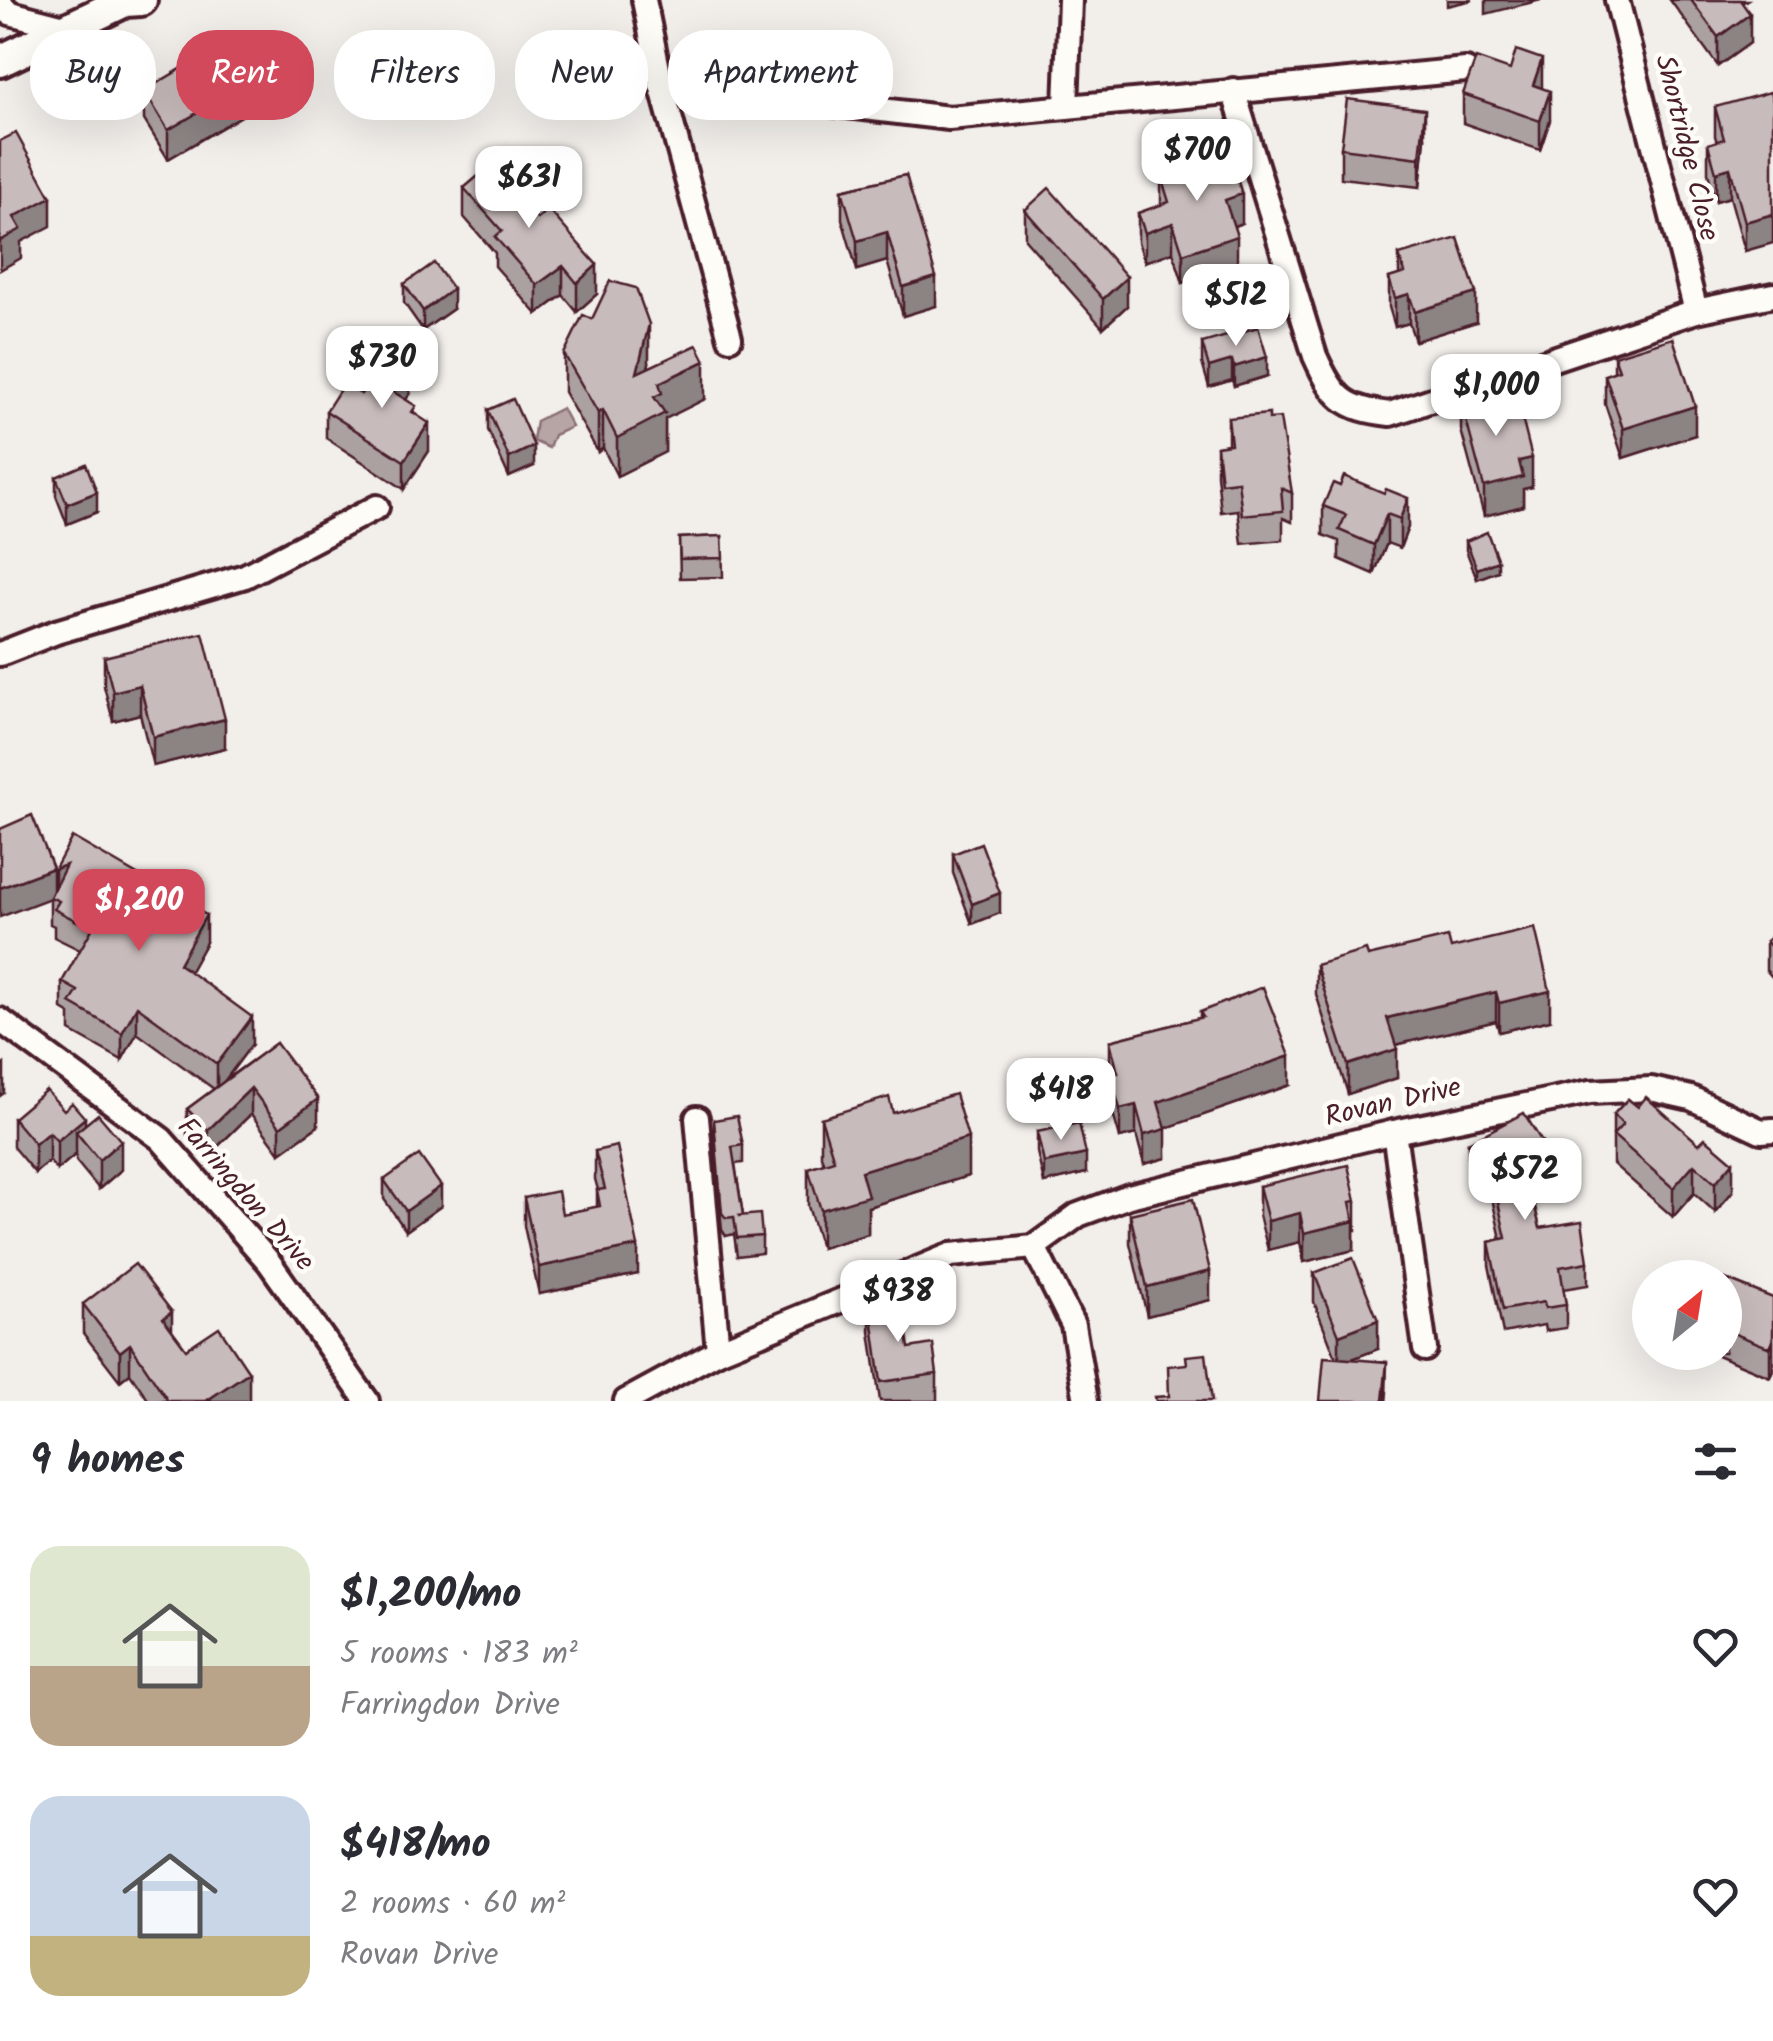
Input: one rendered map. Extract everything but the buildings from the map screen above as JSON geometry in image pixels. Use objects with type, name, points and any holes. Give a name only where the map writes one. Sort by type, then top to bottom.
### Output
[{"type":"street","points":[[0,62],[126,1],[141,0]]},
{"type":"street","points":[[644,0],[661,84],[730,338]]},
{"type":"street","points":[[1066,107],[1070,0]]},
{"type":"street","name":"Shortridge Close","points":[[1618,0],[1696,311]]},
{"type":"street","points":[[0,4],[10,13],[68,28]]},
{"type":"street","points":[[661,84],[949,118],[1466,70]]},
{"type":"street","points":[[1232,90],[1315,356],[1329,388],[1356,410],[1390,414],[1696,311],[1773,296]]},
{"type":"street","points":[[0,654],[104,617],[245,576],[377,507]]},
{"type":"street","name":"Farringdon Drive","points":[[0,1020],[162,1139],[269,1262],[365,1400]]},
{"type":"street","name":"Rovan Drive","points":[[1034,1246],[1078,1215],[1128,1196],[1394,1132],[1590,1092],[1652,1089],[1691,1098],[1762,1130],[1773,1130]]},
{"type":"street","points":[[697,1118],[718,1351]]},
{"type":"street","points":[[1394,1132],[1424,1349]]},
{"type":"street","points":[[626,1401],[718,1351],[951,1255],[1034,1246],[1073,1325],[1086,1401]]},
{"type":"shaded area","points":[[562,408],[572,427],[554,435],[549,448],[533,441],[536,421]]}]
